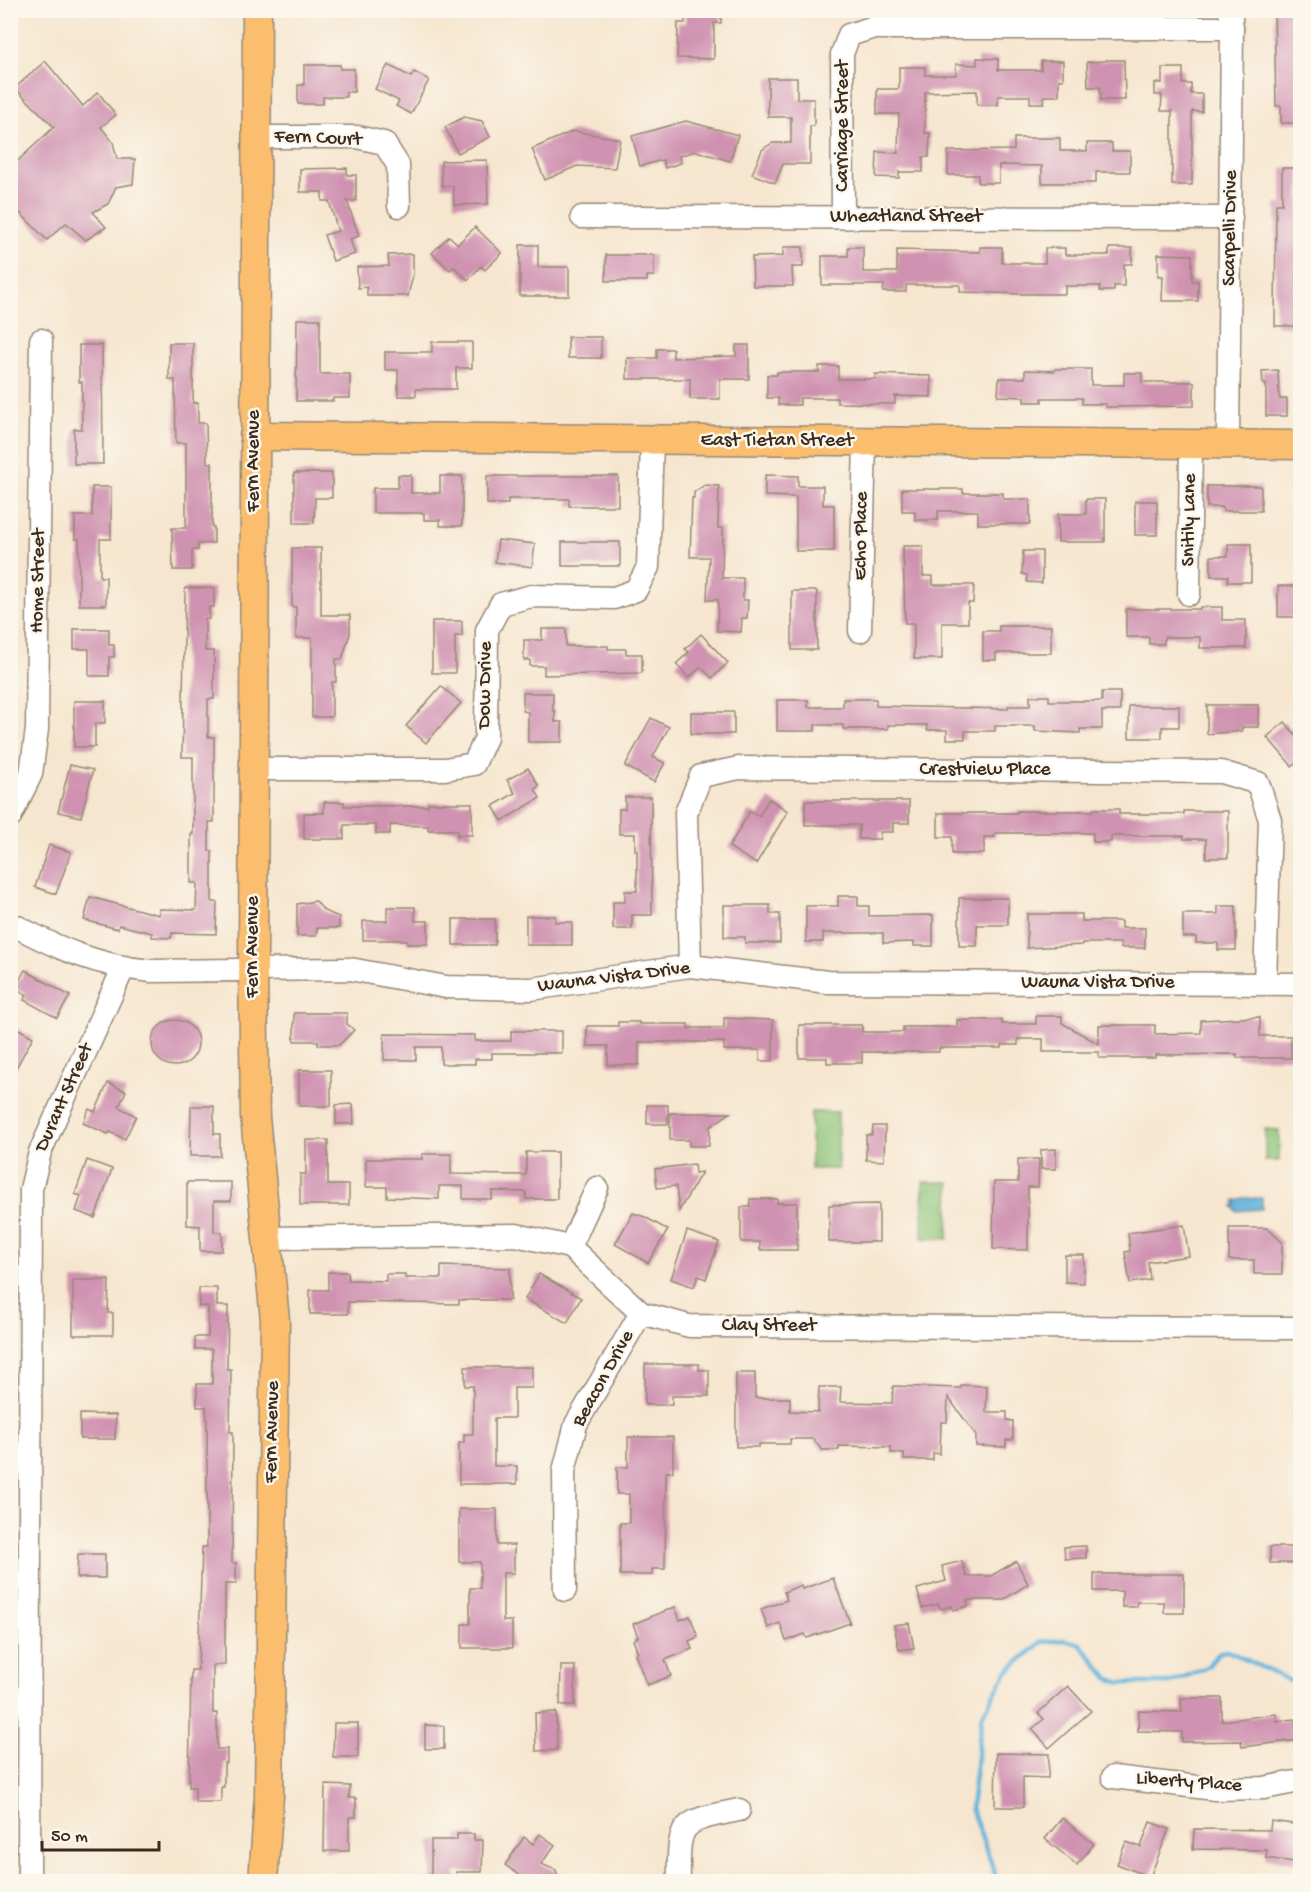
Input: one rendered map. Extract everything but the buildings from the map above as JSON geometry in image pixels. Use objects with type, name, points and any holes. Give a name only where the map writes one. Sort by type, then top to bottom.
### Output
[{"type":"main road","name":"Fern Avenue","points":[[257,10],[252,769],[255,1117],[275,1320],[269,1796],[263,1881]]},
{"type":"main road","name":"East Tietan Street","points":[[254,436],[1300,445]]},
{"type":"street","name":"Carriage Street","points":[[843,217],[842,54],[849,35],[871,28],[1231,19]]},
{"type":"street","name":"Scarpelli Drive","points":[[1228,445],[1231,19]]},
{"type":"street","name":"Fern Court","points":[[257,137],[357,137],[384,143],[398,165],[399,206]]},
{"type":"street","name":"Wheatland Street","points":[[582,217],[1231,218]]},
{"type":"street","name":"Home Street","points":[[10,817],[31,774],[38,729],[41,340]]},
{"type":"street","name":"Dow Drive","points":[[252,769],[445,769],[474,764],[486,738],[487,630],[501,604],[531,596],[614,598],[636,590],[648,567],[652,441]]},
{"type":"street","name":"Echo Place","points":[[860,630],[864,442]]},
{"type":"street","name":"Snitily Lane","points":[[1189,594],[1191,445]]},
{"type":"street","name":"Crestview Place","points":[[690,966],[686,813],[701,776],[739,768],[1221,772],[1258,783],[1270,820],[1265,984]]},
{"type":"street","name":"Wauna Vista Drive","points":[[10,922],[52,946],[123,969],[151,971],[350,969],[446,987],[531,990],[690,966],[828,982],[1300,984]]},
{"type":"street","name":"Durant Street","points":[[29,1881],[31,1189],[40,1152],[123,969]]},
{"type":"street","points":[[267,1238],[516,1235],[570,1247],[597,1188]]},
{"type":"street","name":"Clay Street","points":[[570,1247],[641,1313],[689,1326],[1300,1328]]},
{"type":"street","name":"Beacon Drive","points":[[565,1590],[564,1471],[576,1424],[641,1313]]},
{"type":"street","name":"Liberty Place","points":[[1113,1777],[1215,1789],[1264,1788],[1300,1781]]},
{"type":"street","points":[[679,1881],[679,1845],[685,1828],[695,1819],[739,1810]]},
{"type":"green space","points":[[811,1112],[838,1112],[838,1169],[811,1169]]},
{"type":"green space","points":[[1265,1129],[1279,1130],[1279,1161],[1265,1161]]},
{"type":"green space","points":[[923,1182],[950,1182],[948,1239],[922,1238]]},
{"type":"water","points":[[1243,1198],[1262,1198],[1262,1209],[1236,1211],[1233,1206],[1236,1204],[1234,1201]]},
{"type":"waterway","points":[[998,1882],[971,1808],[982,1716],[1006,1673],[1041,1642],[1064,1640],[1080,1644],[1108,1678],[1121,1683],[1170,1683],[1207,1667],[1220,1652],[1228,1651],[1288,1680],[1300,1681]]}]
